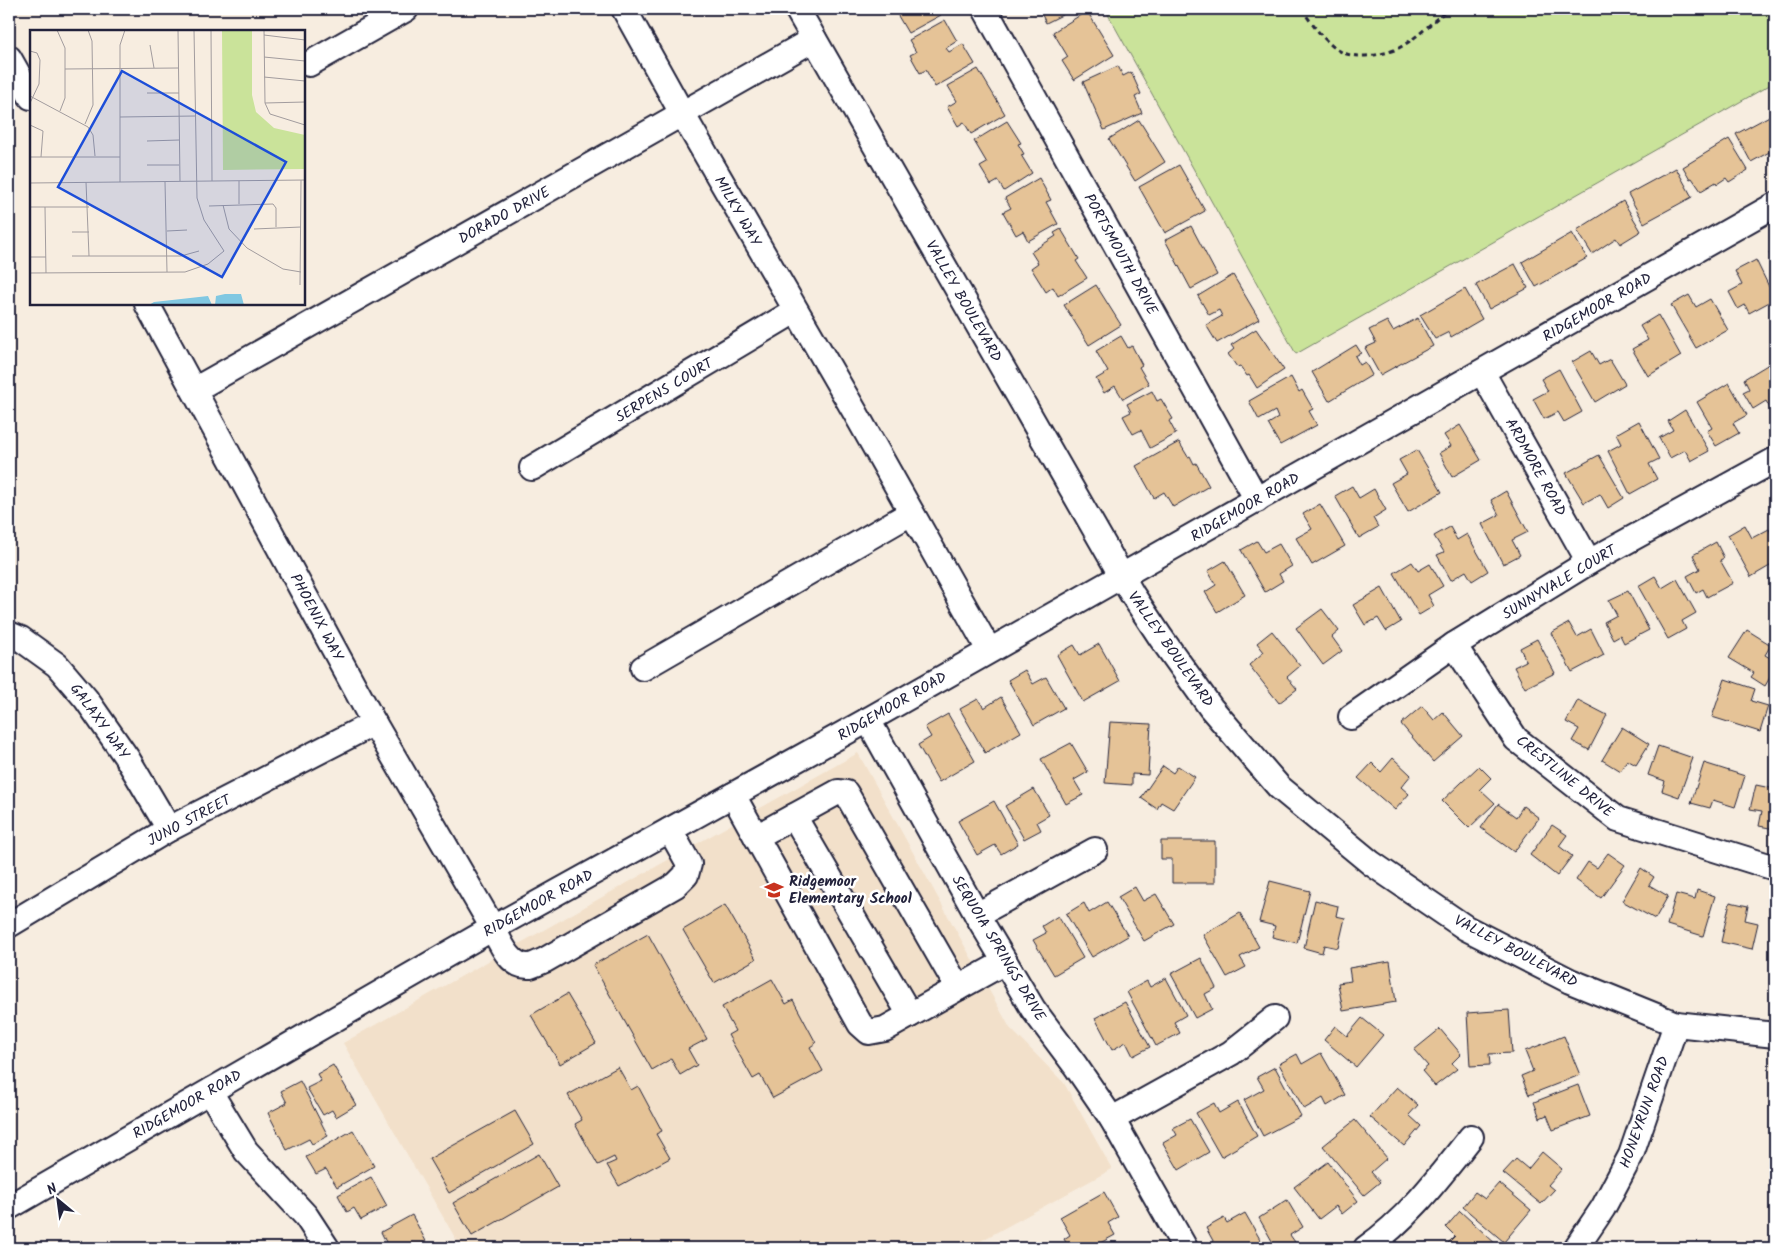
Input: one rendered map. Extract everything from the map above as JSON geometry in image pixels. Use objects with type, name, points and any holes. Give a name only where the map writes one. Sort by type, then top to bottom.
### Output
[{"type":"street","points":[[309,64],[406,9]]},
{"type":"street","name":"MILKY WAY","points":[[624,9],[990,650]]},
{"type":"street","name":"VALLEY BOULEVARD","points":[[797,9],[1122,576],[1161,638],[1211,708],[1278,787],[1371,863],[1473,932],[1570,981],[1676,1024],[1775,1035]]},
{"type":"street","name":"PORTSMOUTH DRIVE","points":[[984,9],[1257,500]]},
{"type":"street","name":"DORADO DRIVE","points":[[194,390],[814,40]]},
{"type":"street","points":[[9,58],[30,96]]},
{"type":"street","name":"RIDGEMOOR ROAD","points":[[9,1207],[493,928],[868,720],[1775,205]]},
{"type":"street","name":"PHOENIX WAY","points":[[148,305],[374,722],[503,947],[514,961],[529,966],[545,960],[676,885],[686,875],[689,864],[670,830]]},
{"type":"street","name":"SERPENS COURT","points":[[532,468],[795,311]]},
{"type":"street","name":"ARDMORE ROAD","points":[[1482,372],[1589,562]]},
{"type":"street","name":"SUNNYVALE COURT","points":[[1351,717],[1454,645],[1589,562],[1775,460]]},
{"type":"street","points":[[643,668],[911,514]]},
{"type":"street","name":"GALAXY WAY","points":[[9,634],[21,639],[57,664],[86,699],[127,758],[169,829]]},
{"type":"street","name":"CRESTLINE DRIVE","points":[[1454,645],[1516,739],[1618,818],[1775,868]]},
{"type":"street","name":"SEQUOIA SPRINGS DRIVE","points":[[868,720],[977,915],[1033,1009],[1076,1065],[1112,1119],[1185,1248]]},
{"type":"street","name":"JUNO STREET","points":[[9,925],[169,829],[374,722]]},
{"type":"street","points":[[756,837],[838,792],[846,793],[958,988]]},
{"type":"street","points":[[732,795],[860,1024],[869,1032],[885,1029],[1005,962]]},
{"type":"street","points":[[794,816],[910,1015]]},
{"type":"street","points":[[977,915],[1096,850]]},
{"type":"street","points":[[1112,1119],[1231,1053],[1275,1018]]},
{"type":"street","name":"HONEYRUN ROAD","points":[[1576,1248],[1603,1208],[1631,1155],[1676,1024]]},
{"type":"street","points":[[212,1090],[215,1100],[246,1151],[306,1216],[326,1248]]},
{"type":"street","points":[[1366,1248],[1385,1235],[1420,1200],[1472,1136]]},
{"type":"path","points":[[1302,9],[1327,41],[1344,54],[1370,57],[1396,49],[1448,9]]},
{"type":"shaded area","name":"Ridgemoor Elementary School","points":[[858,753],[1010,1028],[1064,1083],[1112,1169],[968,1248],[461,1248],[343,1043]]},
{"type":"green space","points":[[1105,9],[1775,9],[1775,82],[1296,354]]},
{"type":"building","points":[[894,9],[937,9],[941,15],[908,33]]},
{"type":"building","points":[[1039,9],[1074,9],[1046,23]]},
{"type":"building","points":[[1087,11],[1114,55],[1074,80],[1062,61],[1068,57],[1053,32]]},
{"type":"building","points":[[945,20],[957,41],[946,48],[949,52],[963,44],[975,64],[935,87],[926,70],[920,73],[910,55],[916,52],[909,40]]},
{"type":"building","points":[[1118,66],[1123,76],[1131,72],[1141,94],[1135,97],[1142,113],[1104,130],[1083,82]]},
{"type":"building","points":[[978,69],[1005,114],[971,134],[964,122],[958,126],[947,107],[957,101],[948,86]]},
{"type":"building","points":[[1775,113],[1775,149],[1751,162],[1736,134]]},
{"type":"building","points":[[1139,120],[1165,162],[1135,181],[1109,139]]},
{"type":"building","points":[[1007,121],[1021,143],[1018,144],[1024,154],[1021,155],[1032,173],[1004,191],[998,181],[991,185],[980,167],[987,163],[974,141]]},
{"type":"building","points":[[1729,139],[1748,170],[1729,182],[1726,178],[1701,191],[1692,178],[1690,179],[1683,167]]},
{"type":"building","points":[[1179,165],[1205,211],[1165,233],[1139,187]]},
{"type":"building","points":[[1676,168],[1692,197],[1644,223],[1628,194]]},
{"type":"building","points":[[1039,178],[1051,200],[1046,202],[1058,224],[1028,241],[1023,231],[1016,235],[1003,212],[1011,208],[1005,198]]},
{"type":"building","points":[[1623,201],[1641,231],[1620,244],[1616,238],[1592,254],[1577,230]]},
{"type":"building","points":[[1191,226],[1217,275],[1191,289],[1165,240]]},
{"type":"building","points":[[1061,229],[1079,259],[1076,261],[1087,278],[1058,296],[1053,287],[1046,292],[1031,268],[1038,263],[1031,252],[1056,236],[1054,233]]},
{"type":"building","points":[[1572,233],[1587,258],[1536,287],[1522,262]]},
{"type":"building","points":[[1775,249],[1775,264],[1769,253]]},
{"type":"building","points":[[1756,260],[1775,299],[1749,313],[1745,305],[1738,309],[1729,292],[1742,285],[1735,271]]},
{"type":"building","points":[[1515,264],[1528,288],[1489,309],[1476,285]]},
{"type":"building","points":[[1233,275],[1259,319],[1217,343],[1206,325],[1222,316],[1219,310],[1209,315],[1198,296]]},
{"type":"building","points":[[1096,285],[1121,325],[1089,345],[1064,305]]},
{"type":"building","points":[[1465,289],[1482,319],[1451,337],[1449,332],[1435,339],[1420,315]]},
{"type":"building","points":[[1689,295],[1696,307],[1710,299],[1728,330],[1696,348],[1671,305]]},
{"type":"building","points":[[1658,315],[1681,356],[1648,376],[1632,349],[1648,340],[1640,326]]},
{"type":"building","points":[[1418,318],[1433,346],[1380,375],[1365,348],[1376,343],[1369,330],[1387,321],[1393,331]]},
{"type":"building","points":[[1256,329],[1284,370],[1257,388],[1249,375],[1247,376],[1240,366],[1237,367],[1228,354],[1234,349],[1231,345]]},
{"type":"building","points":[[1121,336],[1128,348],[1132,346],[1142,365],[1139,367],[1149,384],[1123,399],[1115,386],[1104,393],[1096,379],[1108,372],[1096,351]]},
{"type":"building","points":[[1356,345],[1361,353],[1355,356],[1360,365],[1365,362],[1372,375],[1329,401],[1312,372]]},
{"type":"building","points":[[1591,351],[1599,365],[1610,359],[1625,384],[1595,402],[1572,362]]},
{"type":"building","points":[[1769,364],[1775,374],[1774,415],[1766,401],[1753,409],[1743,392],[1749,389],[1744,379]]},
{"type":"building","points":[[1559,369],[1582,412],[1564,422],[1558,412],[1544,419],[1533,399],[1548,391],[1541,379]]},
{"type":"building","points":[[1291,377],[1299,392],[1302,390],[1313,409],[1309,411],[1317,425],[1280,445],[1268,424],[1278,418],[1275,411],[1259,420],[1249,401]]},
{"type":"building","points":[[1729,383],[1747,415],[1733,423],[1739,433],[1716,446],[1707,431],[1712,428],[1697,402]]},
{"type":"building","points":[[1152,391],[1157,401],[1161,399],[1173,419],[1169,421],[1176,434],[1150,448],[1141,430],[1133,434],[1123,416],[1131,412],[1127,404]]},
{"type":"building","points":[[1685,410],[1709,451],[1691,461],[1685,450],[1670,458],[1659,438],[1673,430],[1668,421]]},
{"type":"building","points":[[1639,421],[1659,459],[1649,464],[1657,479],[1630,494],[1608,451],[1621,444],[1616,434]]},
{"type":"building","points":[[1460,425],[1481,460],[1452,477],[1439,453],[1451,446],[1444,435]]},
{"type":"building","points":[[1179,442],[1188,457],[1190,456],[1194,464],[1196,463],[1209,486],[1173,507],[1164,492],[1154,498],[1136,466]]},
{"type":"building","points":[[1417,450],[1442,492],[1408,512],[1391,483],[1407,474],[1399,460]]},
{"type":"building","points":[[1599,455],[1624,498],[1608,508],[1600,494],[1584,503],[1566,473]]},
{"type":"building","points":[[1352,486],[1359,498],[1374,489],[1386,510],[1373,518],[1378,527],[1359,538],[1335,496]]},
{"type":"building","points":[[1506,491],[1528,532],[1512,540],[1520,555],[1503,564],[1482,524],[1499,515],[1491,500]]},
{"type":"building","points":[[1320,504],[1345,546],[1312,565],[1296,538],[1312,529],[1303,514]]},
{"type":"building","points":[[1745,525],[1752,538],[1769,529],[1775,542],[1775,563],[1751,577],[1728,535]]},
{"type":"building","points":[[1450,527],[1457,540],[1467,534],[1488,571],[1472,581],[1466,571],[1451,580],[1437,555],[1444,552],[1434,536]]},
{"type":"building","points":[[1257,541],[1264,552],[1279,544],[1292,566],[1279,574],[1283,581],[1265,592],[1241,550]]},
{"type":"building","points":[[1716,542],[1724,558],[1720,560],[1733,583],[1707,597],[1703,589],[1696,593],[1687,576],[1700,569],[1693,555]]},
{"type":"building","points":[[1225,561],[1245,595],[1217,612],[1205,592],[1216,585],[1208,571]]},
{"type":"building","points":[[1412,562],[1418,571],[1430,564],[1443,586],[1428,595],[1434,606],[1419,615],[1394,573]]},
{"type":"building","points":[[1655,576],[1662,588],[1677,579],[1696,613],[1682,621],[1686,629],[1668,639],[1638,586]]},
{"type":"building","points":[[1382,588],[1401,622],[1386,631],[1378,618],[1365,625],[1353,605]]},
{"type":"building","points":[[1628,591],[1649,630],[1624,643],[1620,635],[1613,639],[1604,622],[1617,615],[1609,600]]},
{"type":"building","points":[[1322,609],[1339,631],[1332,637],[1342,651],[1323,665],[1296,628]]},
{"type":"building","points":[[1569,623],[1577,637],[1591,629],[1604,655],[1572,672],[1551,633]]},
{"type":"building","points":[[1747,630],[1771,645],[1765,655],[1775,661],[1775,669],[1765,686],[1751,677],[1754,673],[1729,658]]},
{"type":"building","points":[[1272,631],[1300,666],[1287,677],[1297,689],[1279,703],[1249,665],[1264,652],[1257,643]]},
{"type":"building","points":[[1537,639],[1555,673],[1525,688],[1514,667],[1526,661],[1520,648]]},
{"type":"building","points":[[1099,644],[1120,681],[1083,702],[1057,655],[1074,645],[1080,655]]},
{"type":"building","points":[[1025,670],[1033,684],[1046,677],[1064,708],[1034,725],[1008,680]]},
{"type":"building","points":[[1725,679],[1755,689],[1751,701],[1768,706],[1760,732],[1712,717]]},
{"type":"building","points":[[1001,697],[1021,732],[985,753],[960,709],[978,699],[984,708]]},
{"type":"building","points":[[1578,700],[1607,715],[1589,750],[1572,741],[1579,729],[1566,722]]},
{"type":"building","points":[[1422,706],[1434,720],[1443,712],[1463,736],[1433,762],[1401,724]]},
{"type":"building","points":[[948,714],[975,761],[939,782],[918,745],[931,737],[925,727]]},
{"type":"building","points":[[1110,722],[1151,724],[1148,775],[1132,774],[1132,785],[1105,783]]},
{"type":"building","points":[[1622,727],[1649,744],[1636,765],[1627,760],[1620,771],[1602,760]]},
{"type":"building","points":[[1071,743],[1088,772],[1074,780],[1083,795],[1066,804],[1041,759]]},
{"type":"building","points":[[1658,746],[1693,758],[1679,797],[1662,791],[1665,781],[1648,775]]},
{"type":"building","points":[[1393,758],[1411,775],[1401,787],[1409,794],[1395,810],[1358,778],[1372,763],[1381,772]]},
{"type":"building","points":[[1704,763],[1745,776],[1735,807],[1713,800],[1710,808],[1691,803]]},
{"type":"building","points":[[1163,766],[1173,773],[1178,766],[1195,777],[1173,809],[1161,802],[1157,809],[1141,798]]},
{"type":"building","points":[[1479,766],[1491,778],[1480,789],[1495,803],[1469,828],[1442,801]]},
{"type":"building","points":[[1756,785],[1775,789],[1775,829],[1759,826],[1762,811],[1750,809]]},
{"type":"building","points":[[1034,789],[1049,815],[1037,822],[1041,830],[1024,839],[1005,806]]},
{"type":"building","points":[[994,801],[1018,844],[1001,854],[995,845],[977,855],[958,821]]},
{"type":"building","points":[[1498,804],[1516,817],[1523,806],[1539,818],[1514,852],[1481,828]]},
{"type":"building","points":[[1552,825],[1567,835],[1559,846],[1572,856],[1557,876],[1530,855]]},
{"type":"building","points":[[1161,841],[1215,841],[1215,883],[1172,883],[1172,859],[1161,859]]},
{"type":"building","points":[[1608,853],[1625,865],[1601,898],[1576,880],[1588,862],[1597,868]]},
{"type":"building","points":[[1641,868],[1654,877],[1649,885],[1668,896],[1655,919],[1622,901]]},
{"type":"building","points":[[1270,881],[1310,891],[1297,943],[1272,937],[1275,926],[1259,922]]},
{"type":"building","points":[[1135,887],[1143,901],[1156,894],[1174,924],[1144,941],[1118,897]]},
{"type":"building","points":[[1697,890],[1715,896],[1703,936],[1667,925],[1676,894],[1695,899]]},
{"type":"building","points":[[1315,900],[1338,906],[1336,916],[1345,918],[1338,948],[1324,945],[1322,953],[1304,948]]},
{"type":"building","points":[[1107,902],[1128,936],[1092,957],[1066,914],[1084,903],[1089,913]]},
{"type":"building","points":[[1730,902],[1748,906],[1745,920],[1758,923],[1752,949],[1721,942]]},
{"type":"building","points":[[725,905],[756,959],[714,983],[683,930]]},
{"type":"building","points":[[1240,913],[1259,947],[1240,957],[1246,967],[1227,977],[1203,935]]},
{"type":"building","points":[[1058,916],[1083,958],[1054,975],[1033,940],[1046,933],[1042,926]]},
{"type":"building","points":[[648,934],[707,1039],[688,1049],[697,1065],[680,1075],[671,1059],[652,1070],[593,965]]},
{"type":"building","points":[[1201,958],[1216,988],[1205,994],[1212,1009],[1195,1018],[1171,974]]},
{"type":"building","points":[[1390,961],[1396,1002],[1343,1011],[1338,983],[1351,981],[1349,968]]},
{"type":"building","points":[[1166,978],[1186,1015],[1174,1022],[1180,1033],[1156,1046],[1127,992],[1147,981],[1150,987]]},
{"type":"building","points":[[772,979],[786,1004],[793,1000],[816,1043],[810,1047],[823,1071],[773,1098],[760,1075],[753,1079],[728,1035],[735,1031],[722,1007]]},
{"type":"building","points":[[567,994],[596,1043],[560,1064],[531,1015]]},
{"type":"building","points":[[1125,1002],[1150,1047],[1133,1056],[1126,1042],[1112,1050],[1095,1018]]},
{"type":"building","points":[[1509,1010],[1512,1053],[1489,1054],[1490,1065],[1470,1066],[1467,1013]]},
{"type":"building","points":[[1362,1018],[1383,1035],[1356,1067],[1324,1040],[1335,1026],[1347,1036]]},
{"type":"building","points":[[1440,1029],[1461,1054],[1452,1063],[1457,1069],[1435,1086],[1422,1071],[1428,1066],[1414,1050]]},
{"type":"building","points":[[1564,1036],[1580,1075],[1529,1095],[1521,1076],[1533,1071],[1525,1051]]},
{"type":"building","points":[[1321,1053],[1345,1095],[1327,1106],[1323,1098],[1304,1109],[1279,1064],[1297,1054],[1302,1064]]},
{"type":"building","points":[[333,1065],[356,1105],[336,1117],[332,1110],[323,1115],[307,1088],[321,1081],[317,1074]]},
{"type":"building","points":[[618,1067],[631,1090],[638,1086],[662,1131],[656,1134],[670,1158],[619,1186],[607,1165],[616,1161],[614,1157],[598,1165],[575,1124],[582,1120],[568,1095]]},
{"type":"building","points":[[1275,1067],[1301,1116],[1263,1136],[1244,1100],[1264,1089],[1257,1077]]},
{"type":"building","points":[[300,1081],[328,1136],[312,1144],[309,1139],[287,1150],[268,1113],[287,1103],[281,1091]]},
{"type":"building","points":[[1578,1085],[1590,1116],[1553,1130],[1547,1115],[1540,1118],[1534,1102]]},
{"type":"building","points":[[1397,1087],[1418,1105],[1409,1115],[1421,1126],[1404,1146],[1370,1117]]},
{"type":"building","points":[[1238,1102],[1257,1136],[1221,1157],[1196,1113],[1214,1103],[1219,1113]]},
{"type":"building","points":[[515,1111],[534,1144],[449,1193],[429,1159]]},
{"type":"building","points":[[1190,1119],[1209,1152],[1179,1170],[1163,1143],[1177,1135],[1173,1128]]},
{"type":"building","points":[[1355,1120],[1387,1158],[1371,1172],[1380,1182],[1364,1195],[1323,1146]]},
{"type":"building","points":[[353,1130],[374,1166],[337,1187],[326,1169],[316,1174],[306,1157]]},
{"type":"building","points":[[1542,1152],[1562,1169],[1548,1185],[1554,1190],[1541,1204],[1503,1173],[1516,1159],[1528,1169]]},
{"type":"building","points":[[539,1154],[558,1187],[472,1236],[453,1203]]},
{"type":"building","points":[[1328,1162],[1358,1201],[1342,1214],[1336,1206],[1319,1219],[1294,1187]]},
{"type":"building","points":[[371,1177],[387,1206],[361,1220],[354,1208],[347,1212],[338,1195]]},
{"type":"building","points":[[1499,1183],[1531,1210],[1504,1242],[1463,1207],[1475,1192],[1485,1199]]},
{"type":"building","points":[[1104,1192],[1118,1217],[1108,1223],[1115,1235],[1091,1248],[1069,1248],[1064,1239],[1070,1235],[1060,1217]]},
{"type":"building","points":[[1287,1200],[1303,1227],[1290,1235],[1295,1242],[1285,1248],[1276,1248],[1259,1218]]},
{"type":"building","points":[[1460,1211],[1498,1246],[1496,1248],[1443,1248],[1455,1236],[1446,1227]]},
{"type":"building","points":[[1245,1213],[1265,1248],[1217,1248],[1206,1228],[1224,1218],[1227,1223]]},
{"type":"building","points":[[412,1215],[428,1245],[423,1248],[385,1248],[388,1246],[381,1232]]},
{"type":"place","name":"Ridgemoor Elementary School","points":[[774,890]]}]
